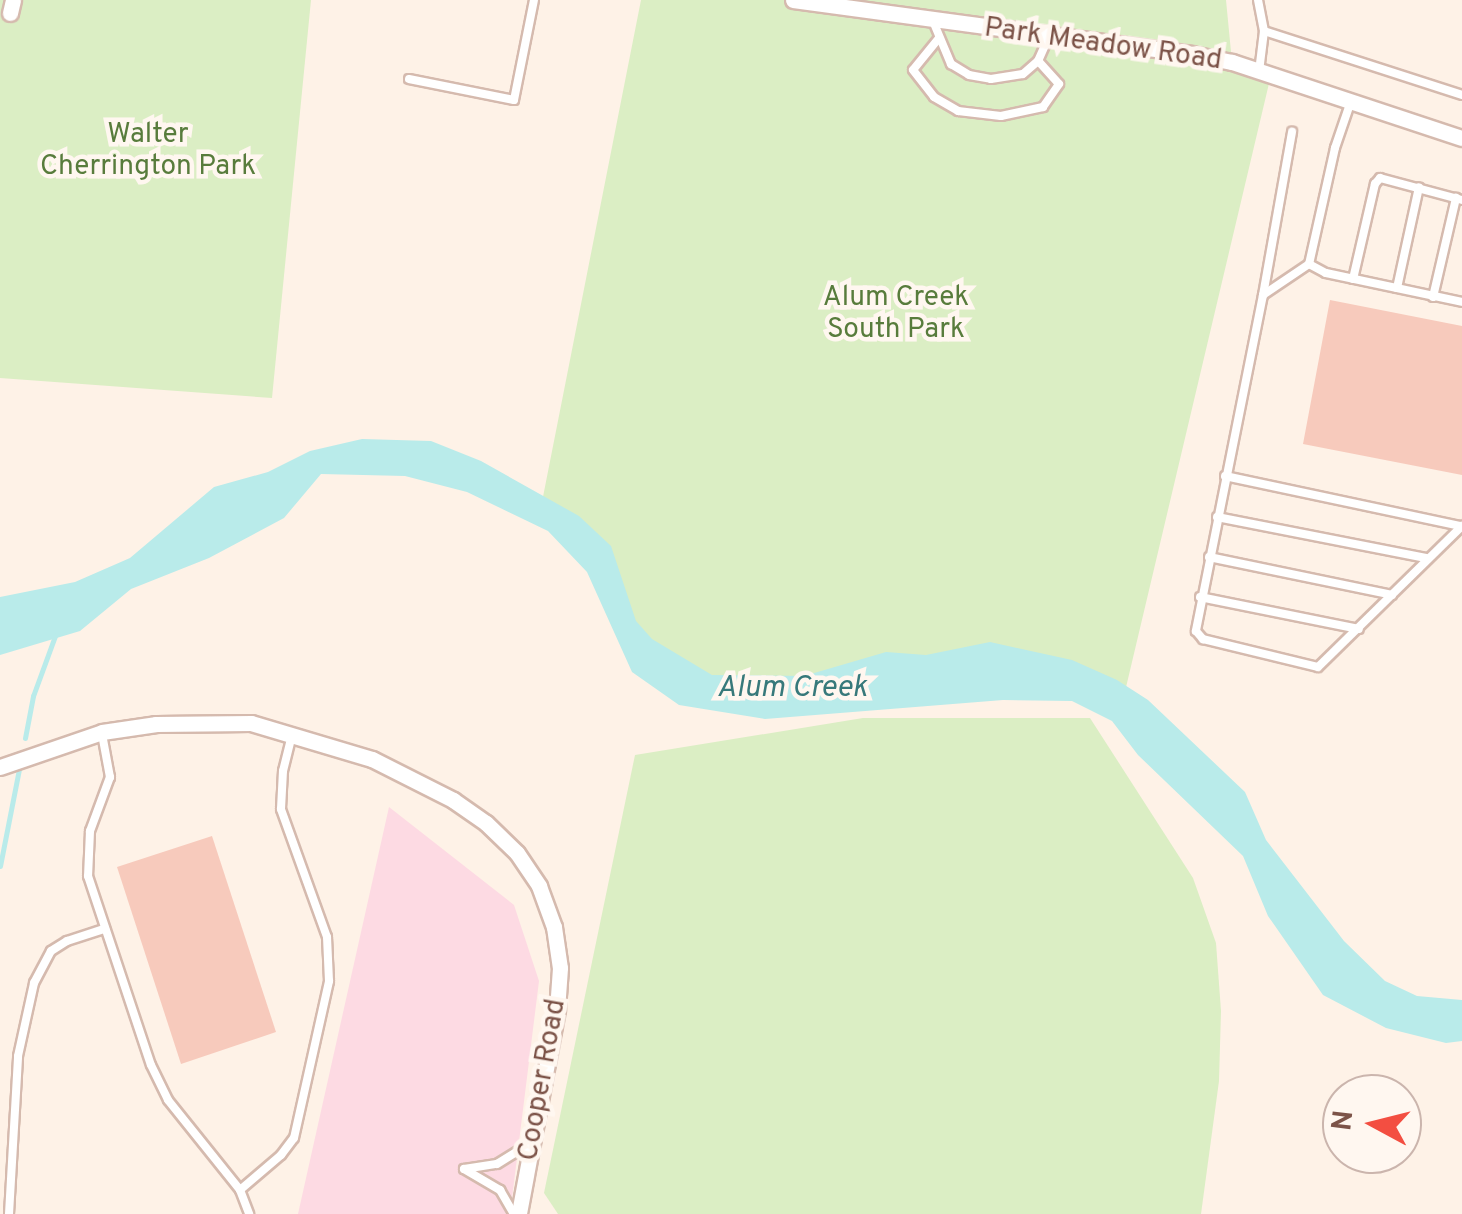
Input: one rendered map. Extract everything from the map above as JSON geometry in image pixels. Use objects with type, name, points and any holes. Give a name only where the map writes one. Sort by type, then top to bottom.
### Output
[{"type":"street","name":"Park Meadow Road","points":[[793,0],[932,22],[1192,54],[1259,71],[1462,138]]},
{"type":"street","name":"Cooper Road","points":[[0,767],[102,732],[212,722],[251,723],[372,760],[453,800],[517,853],[539,886],[554,927],[560,968],[533,1140],[517,1214]]},
{"type":"lane","points":[[409,79],[514,100],[534,0]]},
{"type":"lane","points":[[1258,0],[1264,31],[1259,71]]},
{"type":"lane","points":[[932,22],[951,64],[969,75],[1008,79],[1038,61],[1049,36]]},
{"type":"lane","points":[[1264,31],[1462,95]]},
{"type":"lane","points":[[939,38],[913,70],[934,98],[958,111],[1001,116],[1043,107],[1059,84],[1038,61]]},
{"type":"lane","points":[[1263,294],[1309,264],[1335,148],[1351,101]]},
{"type":"lane","points":[[1292,132],[1263,294],[1194,625],[1203,638],[1310,666],[1326,663],[1461,526]]},
{"type":"lane","points":[[1354,279],[1375,184],[1389,177],[1459,199],[1434,296]]},
{"type":"lane","points":[[1397,288],[1419,186]]},
{"type":"lane","points":[[1309,264],[1354,279],[1462,302]]},
{"type":"lane","points":[[1225,476],[1461,526]]},
{"type":"lane","points":[[1217,517],[1426,558]]},
{"type":"lane","points":[[1208,557],[1392,595]]},
{"type":"lane","points":[[1200,597],[1359,630]]},
{"type":"lane","points":[[102,732],[110,778],[86,852],[88,876],[160,1082],[240,1190],[249,1214]]},
{"type":"lane","points":[[240,1190],[282,1155],[294,1138],[329,981],[328,937],[281,809],[282,771],[292,734]]},
{"type":"lane","points":[[9,1214],[18,1056],[34,983],[52,951],[67,940],[105,929]]},
{"type":"lane","points":[[517,1214],[500,1190],[464,1169],[497,1164],[533,1140]]},
{"type":"shaded area","points":[[389,807],[514,905],[539,981],[510,1214],[298,1214]]},
{"type":"green space","name":"Walter Cherrington Park","points":[[0,0],[311,0],[272,398],[0,378]]},
{"type":"green space","name":"Alum Creek South Park","points":[[641,0],[1226,0],[1232,62],[1271,75],[1123,700],[704,690],[632,648],[594,558],[540,512]]},
{"type":"green space","points":[[863,718],[1090,718],[1193,878],[1216,943],[1221,1011],[1219,1081],[1201,1214],[558,1214],[544,1193],[635,755]]},
{"type":"water","name":"Alum Creek","points":[[362,439],[431,441],[481,461],[579,516],[611,546],[636,621],[652,639],[712,675],[804,676],[886,652],[926,655],[990,642],[1072,660],[1117,680],[1148,700],[1245,792],[1266,840],[1344,941],[1385,981],[1417,996],[1462,1000],[1462,1041],[1446,1043],[1386,1028],[1323,995],[1268,916],[1243,856],[1138,755],[1112,721],[1072,701],[1003,700],[765,719],[679,705],[632,672],[587,572],[548,531],[467,492],[405,476],[321,474],[284,518],[209,558],[131,589],[80,631],[0,655],[0,597],[75,582],[130,558],[214,487],[268,472],[310,451]]},
{"type":"building","points":[[1330,300],[1462,326],[1462,475],[1303,444]]},
{"type":"building","points":[[212,836],[276,1032],[181,1064],[117,867]]},
{"type":"waterway","points":[[25,738],[33,696],[55,636]]},
{"type":"waterway","points":[[0,866],[19,769]]}]
